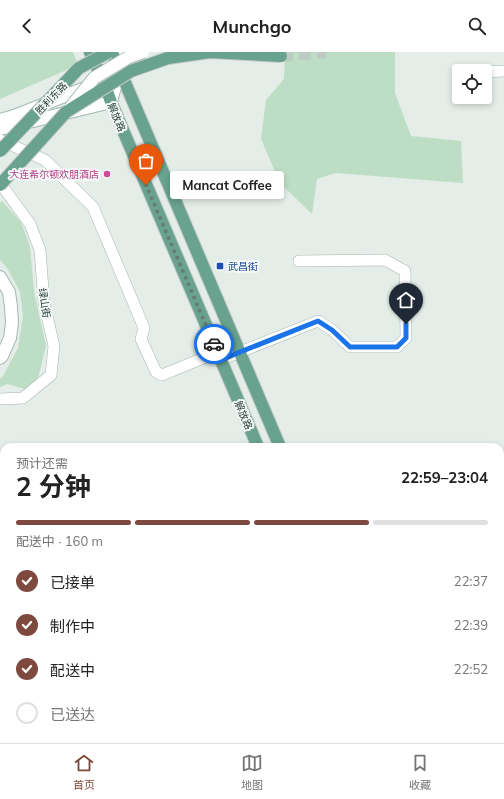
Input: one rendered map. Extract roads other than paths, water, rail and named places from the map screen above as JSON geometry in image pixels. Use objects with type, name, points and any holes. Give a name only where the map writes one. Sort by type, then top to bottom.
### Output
[{"type":"main road","name":"解放路","points":[[90,52],[256,443]]},
{"type":"main road","points":[[79,68],[99,52]]},
{"type":"main road","name":"胜利东路","points":[[0,151],[79,68],[108,52]]},
{"type":"main road","name":"解放路","points":[[112,52],[278,443]]},
{"type":"main road","points":[[0,120],[14,121],[111,102],[124,52]]},
{"type":"main road","points":[[0,184],[66,112],[94,78],[128,58],[143,52]]},
{"type":"main road","points":[[66,112],[131,71],[168,58],[210,52],[281,56]]},
{"type":"main road","points":[[0,129],[14,121],[103,80]]},
{"type":"main road","points":[[0,277],[9,292],[12,323],[10,338],[0,358]]},
{"type":"main road","points":[[0,289],[5,309],[5,323],[0,341]]},
{"type":"street","points":[[492,72],[504,71]]},
{"type":"street","points":[[0,140],[45,160],[93,207],[144,328],[141,339],[156,372],[162,375],[219,356],[240,352],[318,321],[332,330],[350,347],[397,347],[406,338],[405,271],[385,260],[299,261]]},
{"type":"street","name":"绿山街","points":[[0,184],[30,224],[40,250],[44,303],[54,346],[51,375],[23,398],[0,399]]},
{"type":"tunnel","points":[[281,56],[326,52]]},
{"type":"place","name":"大连希尔顿欢朋酒店","points":[[107,174]]},
{"type":"place","name":"Mancat Coffee","points":[[146,185]]},
{"type":"place","name":"武昌街","points":[[220,266]]}]
